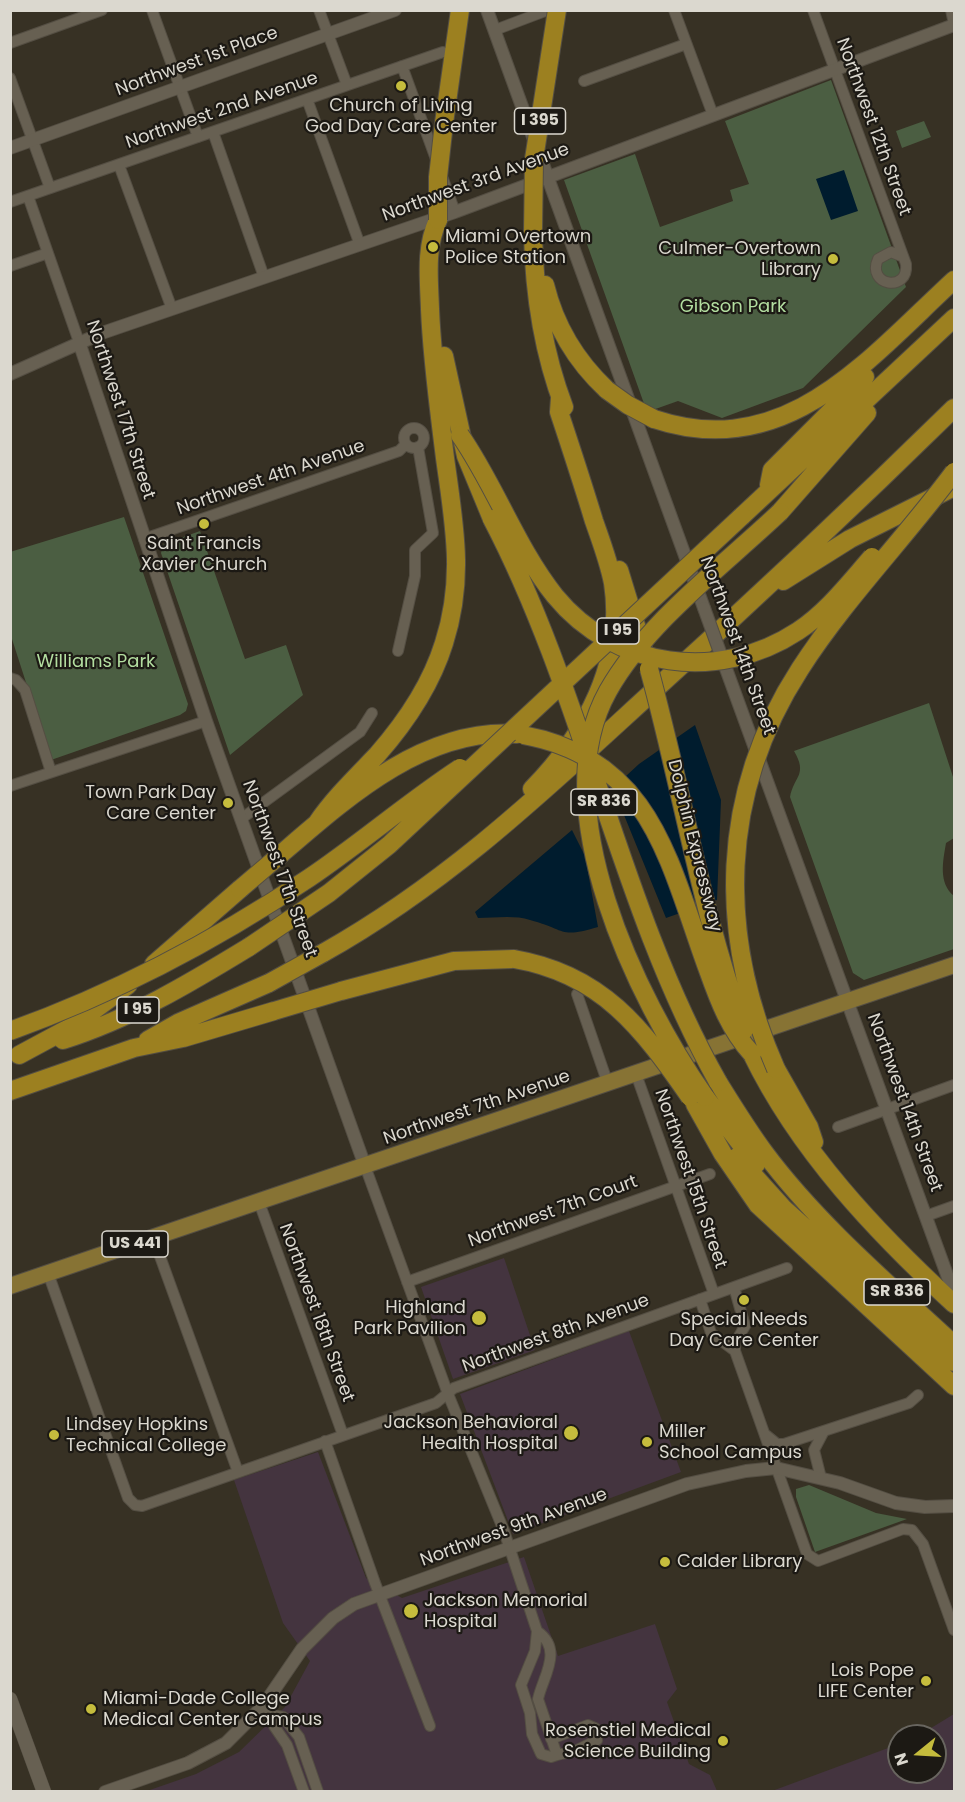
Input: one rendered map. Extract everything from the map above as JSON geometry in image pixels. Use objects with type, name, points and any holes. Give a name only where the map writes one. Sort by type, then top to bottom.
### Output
[{"type":"highway","points":[[460,10],[438,177],[442,342],[460,435],[533,563],[565,607],[611,642],[640,655],[664,660],[721,662],[756,653],[783,640],[818,616],[875,554],[928,508],[954,481]]},
{"type":"highway","name":"I 395","points":[[557,10],[534,159],[533,233],[544,336],[560,398]]},
{"type":"highway","points":[[317,823],[329,805],[407,718],[431,677],[448,629],[455,595],[458,553],[433,361],[430,238],[438,220]]},
{"type":"highway","points":[[538,266],[564,336],[584,366],[607,390],[654,419],[684,428],[725,431],[755,427],[789,415],[842,382],[954,280]]},
{"type":"highway","points":[[765,492],[772,470],[791,449],[886,355],[954,294]]},
{"type":"highway","name":"I 95","points":[[15,1056],[75,1036],[140,1010],[201,977],[320,900],[367,864],[765,492],[882,388],[954,318]]},
{"type":"highway","points":[[882,388],[866,416],[780,512],[666,619],[627,663],[603,702],[593,727],[587,760],[591,835],[615,923],[652,1010],[700,1101],[723,1154],[758,1205],[954,1386]]},
{"type":"highway","points":[[505,826],[513,809],[555,763],[584,721],[605,677],[615,631],[612,580],[559,412],[560,398]]},
{"type":"highway","name":"Dolphin Expressway","points":[[560,398],[627,593],[649,669],[671,754],[700,888],[752,1054],[769,1072]]},
{"type":"highway","name":"I 95","points":[[10,1091],[134,1048],[178,1023],[269,983],[407,902],[505,826],[770,584],[954,408]]},
{"type":"highway","name":"SR 836","points":[[460,435],[474,479],[511,555],[554,660],[675,997],[718,1082],[764,1152],[859,1256],[934,1327],[950,1353]]},
{"type":"highway","points":[[954,472],[800,668],[765,737],[746,797],[735,866],[738,947],[769,1072],[809,1127],[820,1160],[854,1203],[913,1266],[954,1304]]},
{"type":"highway","points":[[770,584],[787,580],[850,539],[954,487]]},
{"type":"highway","points":[[15,1056],[71,1027],[101,1007],[317,823],[374,780],[424,752],[475,736],[523,735],[574,749],[612,775],[634,797],[652,824],[735,1036],[752,1054]]},
{"type":"highway","points":[[10,1031],[109,991],[231,926],[319,871],[427,790],[494,746]]},
{"type":"highway","points":[[134,1048],[183,1038],[341,991],[454,961],[496,957],[514,958],[561,971],[603,994],[644,1034],[772,1181],[844,1250],[859,1256]]},
{"type":"highway","points":[[700,1101],[742,1165],[784,1209],[950,1353]]},
{"type":"main road","name":"Northwest 7th Avenue","points":[[10,1286],[954,965]]},
{"type":"main road","points":[[10,1699],[44,1791]]},
{"type":"street","points":[[10,43],[102,10]]},
{"type":"street","points":[[152,10],[198,137]]},
{"type":"street","points":[[319,10],[346,85]]},
{"type":"street","name":"Northwest 1st Place","points":[[10,148],[395,10]]},
{"type":"street","name":"Northwest 14th Street","points":[[487,10],[926,1216],[950,1268],[954,1294]]},
{"type":"street","points":[[495,30],[548,10]]},
{"type":"street","points":[[674,10],[713,115]]},
{"type":"street","name":"Northwest 12th Street","points":[[813,10],[901,256]]},
{"type":"street","points":[[951,10],[954,24]]},
{"type":"street","name":"Northwest 3rd Avenue","points":[[10,374],[79,342],[455,212],[954,24]]},
{"type":"street","points":[[584,81],[687,44]]},
{"type":"street","name":"Northwest 2nd Avenue","points":[[10,202],[443,52]]},
{"type":"street","points":[[402,66],[455,212]]},
{"type":"street","points":[[10,78],[50,188]]},
{"type":"street","points":[[308,99],[360,245]]},
{"type":"street","points":[[213,132],[264,277]]},
{"type":"street","points":[[119,165],[172,309]]},
{"type":"street","name":"Northwest 17th Street","points":[[28,196],[206,721],[365,1166],[447,1394],[471,1446],[537,1631],[543,1635],[550,1656],[550,1670],[538,1702],[556,1755]]},
{"type":"street","points":[[10,266],[48,253]]},
{"type":"street","points":[[418,428],[424,436],[423,443],[418,447],[406,444],[404,437],[406,430],[418,428]]},
{"type":"street","name":"Northwest 4th Avenue","points":[[144,539],[399,451],[406,444]]},
{"type":"street","points":[[398,651],[415,576],[415,550],[433,532],[418,447]]},
{"type":"street","points":[[10,678],[16,680],[25,690],[51,772]]},
{"type":"street","points":[[241,819],[360,732],[372,713]]},
{"type":"street","points":[[10,786],[206,721]]},
{"type":"street","points":[[577,994],[608,1084]]},
{"type":"street","name":"Northwest 15th Street","points":[[636,1074],[714,1294]]},
{"type":"street","points":[[838,1127],[954,1085]]},
{"type":"street","name":"Northwest 7th Court","points":[[407,1282],[710,1174]]},
{"type":"street","name":"Northwest 18th Street","points":[[259,1202],[343,1435]]},
{"type":"street","points":[[926,1216],[954,1206]]},
{"type":"street","points":[[153,1238],[238,1472]]},
{"type":"street","name":"Northwest 8th Avenue","points":[[48,1273],[128,1498],[135,1505],[142,1506],[436,1403],[458,1386],[787,1268]]},
{"type":"street","name":"Northwest 15th Street","points":[[734,1287],[746,1326],[735,1343],[735,1351]]},
{"type":"street","points":[[700,1299],[711,1334],[735,1351],[809,1557],[818,1561],[903,1529],[912,1530],[923,1544],[954,1630]]},
{"type":"street","points":[[764,1433],[777,1444],[784,1444],[909,1403],[918,1395]]},
{"type":"street","points":[[821,1478],[814,1450],[824,1431]]},
{"type":"street","points":[[325,1441],[430,1726]]},
{"type":"street","name":"Northwest 9th Avenue","points":[[105,1791],[188,1763],[226,1743],[268,1711],[302,1649],[333,1618],[354,1604],[704,1478],[776,1468],[821,1478],[896,1503],[924,1507],[954,1506]]},
{"type":"street","points":[[537,1631],[534,1638],[536,1647],[521,1685],[536,1744],[544,1756],[556,1755],[597,1740],[595,1728],[588,1725],[551,1739]]},
{"type":"street","points":[[524,1677],[535,1687],[544,1682]]},
{"type":"street","points":[[268,1711],[274,1726],[287,1745],[304,1791]]},
{"type":"street","points":[[268,1711],[283,1717],[299,1737],[318,1791]]},
{"type":"shaded area","name":"Highland Park Pavilion","points":[[504,1258],[535,1350],[453,1379],[421,1287]]},
{"type":"shaded area","name":"Jackson Behavioral Health Hospital","points":[[629,1331],[681,1472],[513,1534],[460,1394]]},
{"type":"shaded area","name":"Jackson Memorial Hospital","points":[[318,1452],[366,1578],[402,1598],[524,1557],[558,1656],[655,1624],[677,1689],[667,1702],[689,1764],[710,1775],[717,1791],[144,1792],[196,1774],[239,1752],[285,1707],[310,1661],[283,1623],[234,1480]]},
{"type":"shaded area","points":[[954,1714],[954,1791],[772,1791],[887,1748],[887,1784],[947,1784],[947,1724],[938,1724]]},
{"type":"green space","name":"Gibson Park","points":[[831,80],[906,287],[803,388],[722,418],[678,401],[647,412],[564,180],[635,154],[660,227],[733,201],[730,190],[749,184],[725,121]]},
{"type":"green space","points":[[924,121],[931,137],[902,148],[896,131]]},
{"type":"green space","name":"Williams Park","points":[[124,517],[188,704],[186,711],[51,760],[11,636],[10,552]]},
{"type":"green space","points":[[200,531],[245,659],[286,645],[303,695],[230,755],[161,553],[164,544]]},
{"type":"green space","points":[[929,703],[954,780],[954,838],[946,843],[943,871],[946,885],[954,896],[954,949],[864,980],[853,973],[790,797],[800,771],[794,751]]},
{"type":"green space","points":[[809,1485],[876,1513],[907,1519],[815,1552],[796,1497],[796,1489]]},
{"type":"water","points":[[844,170],[858,211],[831,220],[816,179]]},
{"type":"water","points":[[695,725],[721,800],[717,900],[666,918],[613,788],[639,764]]},
{"type":"water","points":[[572,830],[585,856],[598,927],[569,932],[524,918],[478,918],[475,912]]},
{"type":"place","name":"Church of Living God Day Care Center","points":[[401,86]]},
{"type":"place","name":"Miami Overtown Police Station","points":[[433,247]]},
{"type":"place","name":"Culmer-Overtown Library","points":[[833,259]]},
{"type":"place","name":"Saint Francis Xavier Church","points":[[204,524]]},
{"type":"place","name":"Town Park Day Care Center","points":[[228,803]]},
{"type":"place","name":"Special Needs Day Care Center","points":[[744,1300]]},
{"type":"place","name":"Highland Park Pavilion","points":[[479,1318]]},
{"type":"place","name":"Jackson Behavioral Health Hospital","points":[[571,1433]]},
{"type":"place","name":"Lindsey Hopkins Technical College","points":[[54,1435]]},
{"type":"place","name":"Miller School Campus","points":[[647,1442]]},
{"type":"place","name":"Calder Library","points":[[665,1562]]},
{"type":"place","name":"Jackson Memorial Hospital","points":[[411,1611]]},
{"type":"place","name":"Lois Pope LIFE Center","points":[[926,1681]]},
{"type":"place","name":"Miami-Dade College Medical Center Campus","points":[[91,1709]]},
{"type":"place","name":"Rosenstiel Medical Science Building","points":[[723,1741]]}]
